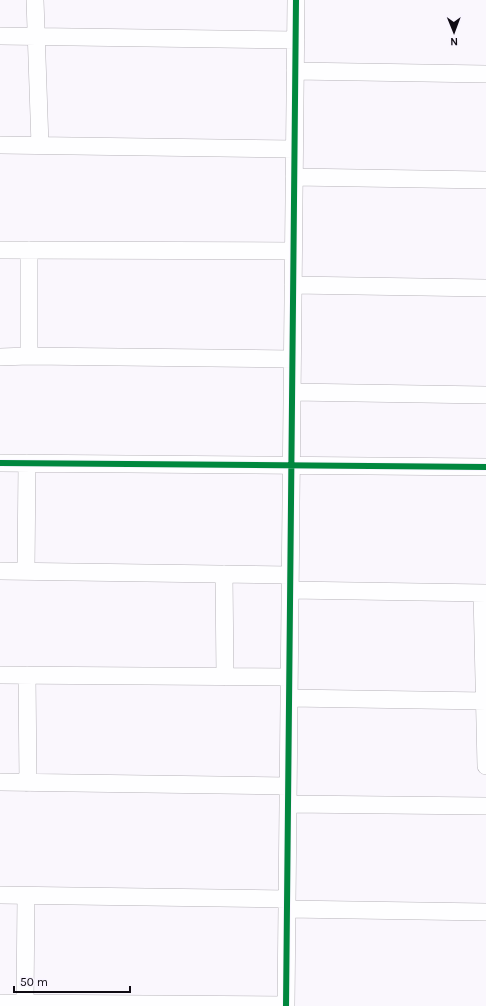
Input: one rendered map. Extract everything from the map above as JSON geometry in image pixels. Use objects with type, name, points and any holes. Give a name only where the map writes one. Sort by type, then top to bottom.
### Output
[{"type":"street","points":[[35,0],[35,37],[40,145]]},
{"type":"street","points":[[0,1003],[286,1006],[296,0]]},
{"type":"street","points":[[0,36],[296,40]]},
{"type":"street","points":[[295,71],[486,74]]},
{"type":"street","points":[[0,145],[294,149]]},
{"type":"street","points":[[294,177],[486,180]]},
{"type":"street","points":[[0,250],[293,251]]},
{"type":"street","points":[[29,250],[29,356]]},
{"type":"street","points":[[293,285],[486,288]]},
{"type":"street","points":[[0,357],[292,358]]},
{"type":"street","points":[[292,392],[486,395]]},
{"type":"street","points":[[0,463],[486,467]]},
{"type":"street","points":[[26,571],[27,463]]},
{"type":"street","points":[[0,571],[224,574],[290,583],[484,593],[486,766]]},
{"type":"street","points":[[224,574],[225,677]]},
{"type":"street","points":[[0,674],[289,677]]},
{"type":"street","points":[[27,675],[28,783]]},
{"type":"street","points":[[289,698],[486,701]]},
{"type":"street","points":[[0,782],[288,786]]},
{"type":"street","points":[[288,804],[486,806]]},
{"type":"street","points":[[0,895],[486,912]]},
{"type":"street","points":[[25,1003],[26,896]]},
{"type":"cycle path","points":[[286,1006],[296,0]]},
{"type":"cycle path","points":[[0,463],[486,467]]}]
